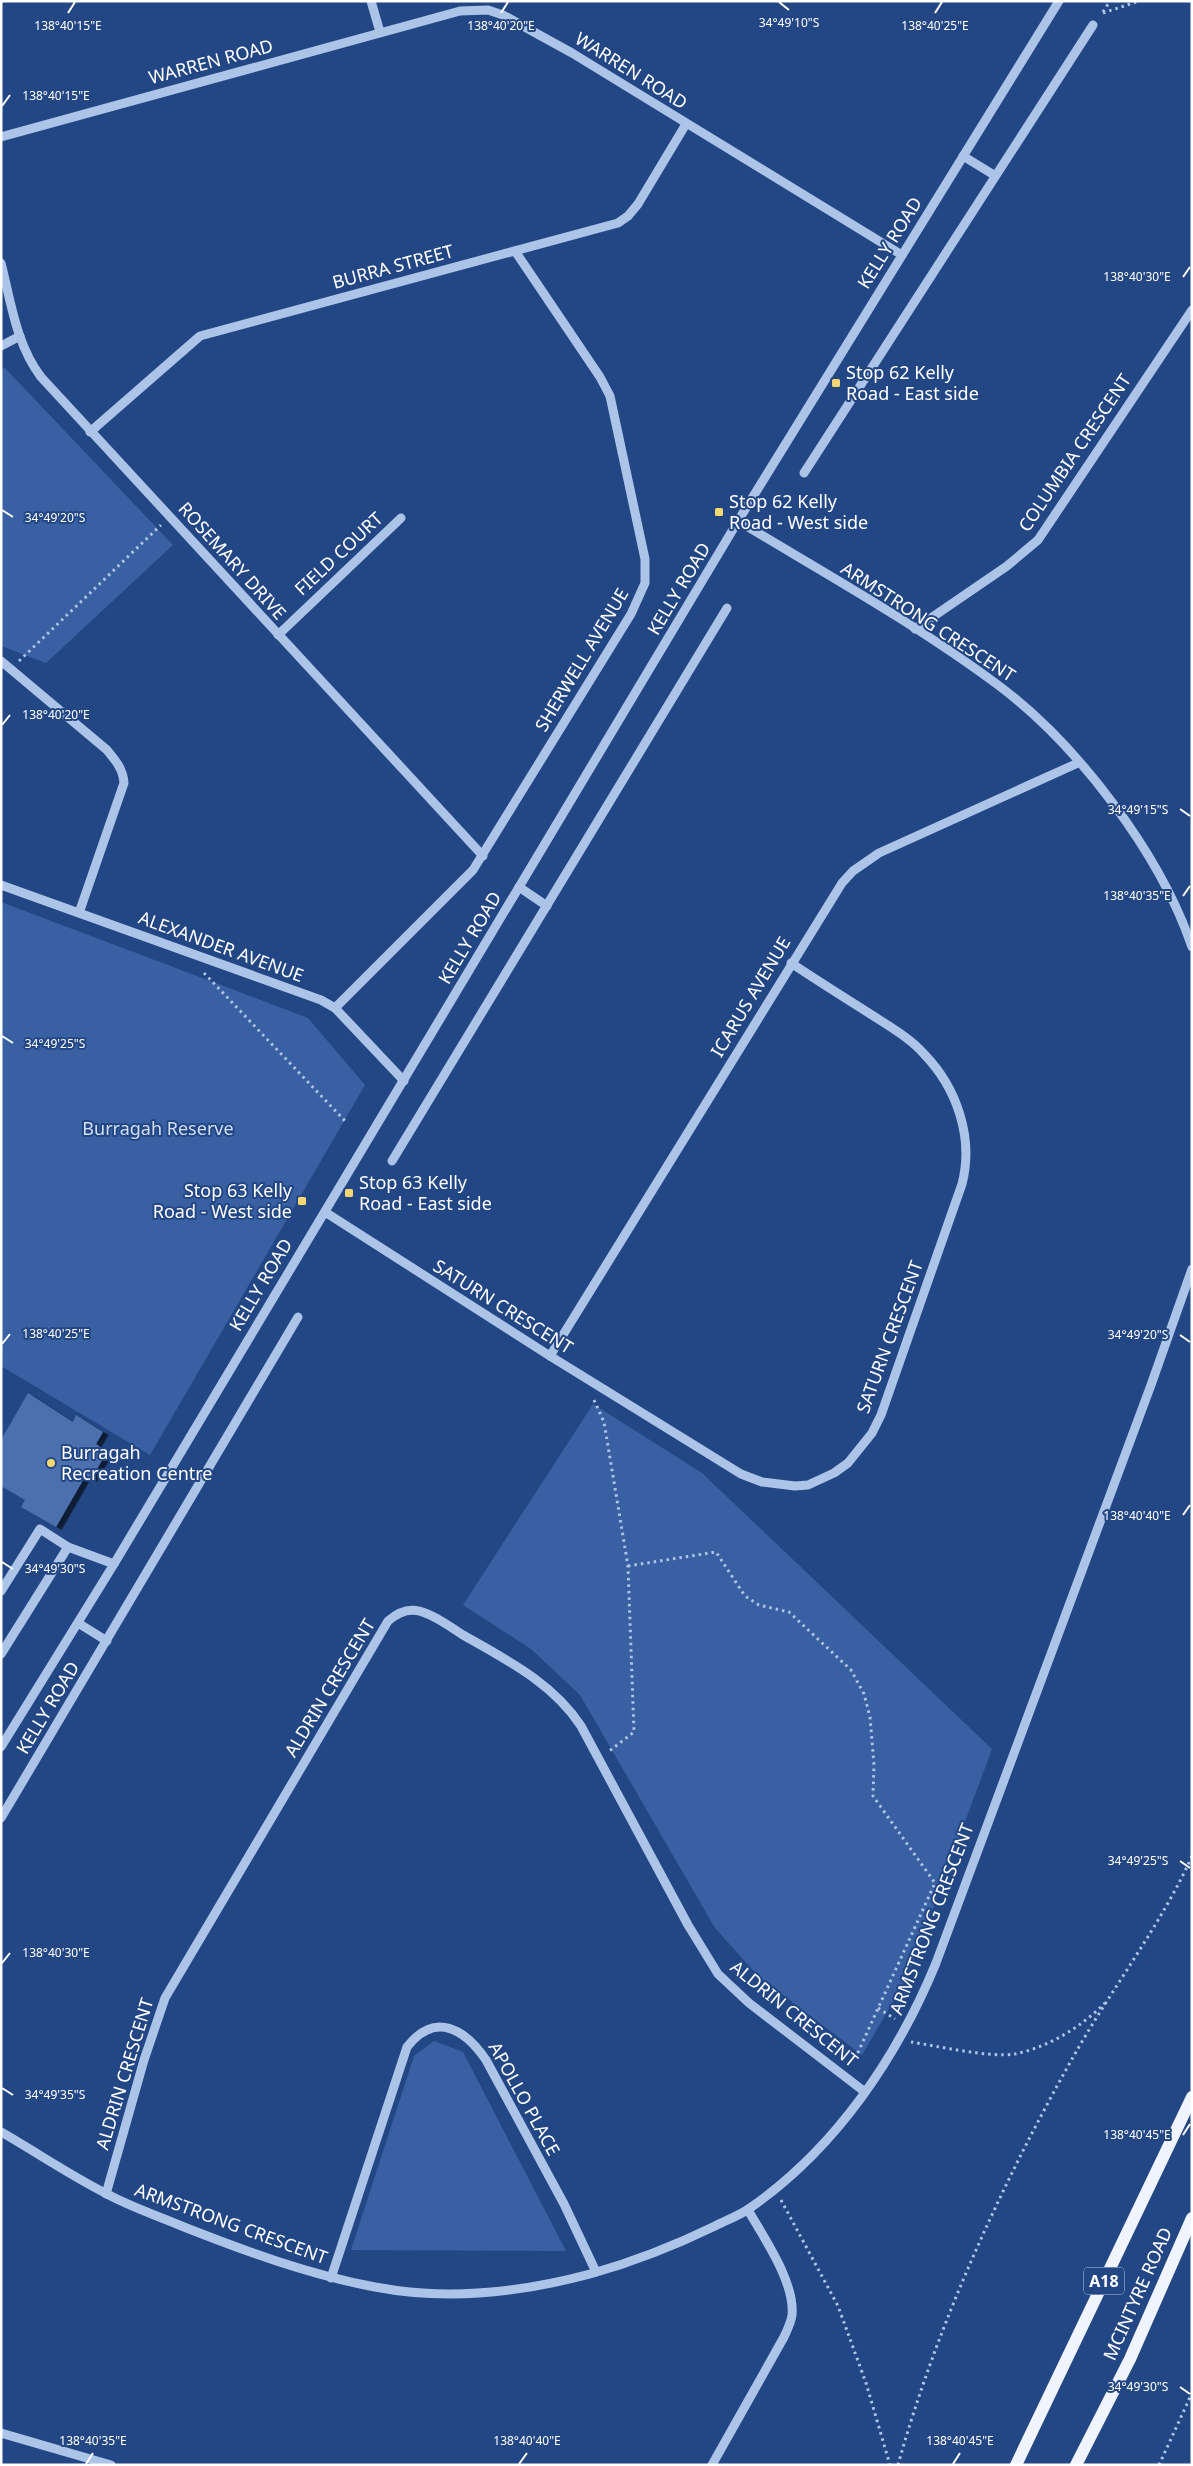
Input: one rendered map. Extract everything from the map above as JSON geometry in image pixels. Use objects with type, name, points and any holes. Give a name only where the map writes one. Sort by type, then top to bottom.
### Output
[{"type":"main road","name":"MCINTYRE ROAD","points":[[1016,2465],[1192,2097]]},
{"type":"main road","name":"MCINTYRE ROAD","points":[[1076,2465],[1130,2359],[1192,2218]]},
{"type":"street","points":[[371,1],[380,32]]},
{"type":"street","name":"KELLY ROAD","points":[[2,1742],[114,1564],[738,521],[1059,1]]},
{"type":"street","name":"WARREN ROAD","points":[[1,137],[460,11],[488,10],[520,23],[902,255]]},
{"type":"street","points":[[804,473],[994,174],[1093,25]]},
{"type":"street","name":"BURRA STREET","points":[[90,432],[200,336],[618,222],[628,216],[638,204],[686,124]]},
{"type":"street","points":[[962,156],[994,174]]},
{"type":"street","name":"SHERWELL AVENUE","points":[[335,1008],[452,893],[483,856],[631,614],[642,592],[646,572],[639,530],[610,396],[600,377],[515,251]]},
{"type":"street","name":"ROSEMARY DRIVE","points":[[1,263],[20,336],[29,361],[90,432],[170,516],[483,856]]},
{"type":"street","name":"COLUMBIA CRESCENT","points":[[915,629],[1007,566],[1038,540],[1192,310]]},
{"type":"street","points":[[1,346],[20,336]]},
{"type":"street","name":"FIELD COURT","points":[[278,635],[401,518]]},
{"type":"street","name":"ARMSTRONG CRESCENT","points":[[738,521],[915,629],[1005,691],[1048,729],[1121,815],[1146,852],[1177,910],[1192,947]]},
{"type":"street","points":[[392,1161],[727,608]]},
{"type":"street","points":[[1,661],[12,668],[107,750],[121,767],[124,783],[79,913]]},
{"type":"street","name":"ICARUS AVENUE","points":[[550,1356],[832,896],[853,871],[864,862],[900,842],[1078,763]]},
{"type":"street","name":"ALEXANDER AVENUE","points":[[1,884],[321,1000],[335,1008],[404,1081]]},
{"type":"street","name":"KELLY ROAD","points":[[518,887],[547,906]]},
{"type":"street","name":"SATURN CRESCENT","points":[[324,1212],[740,1474],[779,1486],[808,1485],[834,1473],[858,1452],[881,1415],[962,1184],[966,1170],[966,1139],[951,1091],[937,1068],[923,1052],[903,1036],[791,963]]},
{"type":"street","name":"ARMSTRONG CRESCENT","points":[[1,2132],[106,2194],[229,2244],[331,2278],[377,2288],[477,2295],[524,2289],[620,2266],[686,2240],[748,2210],[774,2189],[821,2145],[865,2092],[900,2040],[936,1963],[1148,1394],[1192,1269]]},
{"type":"street","name":"KELLY ROAD","points":[[1,1818],[298,1317]]},
{"type":"street","points":[[1,1591],[40,1529],[68,1547],[114,1564]]},
{"type":"street","points":[[1,1654],[68,1547]]},
{"type":"street","name":"ALDRIN CRESCENT","points":[[106,2194],[144,2060],[165,1998],[383,1630],[396,1614],[413,1610],[432,1616],[530,1676],[568,1706],[599,1759],[688,1925],[718,1974],[750,2004],[865,2092]]},
{"type":"street","points":[[78,1623],[107,1641]]},
{"type":"street","name":"APOLLO PLACE","points":[[331,2278],[407,2047],[414,2038],[426,2030],[437,2027],[453,2028],[465,2035],[476,2045],[486,2060],[564,2204],[596,2272]]},
{"type":"street","points":[[712,2465],[784,2337],[792,2315],[791,2301],[781,2269],[748,2210]]},
{"type":"street","points":[[1,2433],[111,2465]]},
{"type":"path","points":[[1110,1],[1103,13],[1139,1]]},
{"type":"path","points":[[12,668],[170,516]]},
{"type":"path","points":[[204,972],[347,1123]]},
{"type":"path","points":[[589,1380],[591,1394],[604,1422],[628,1566],[634,1732],[599,1759]]},
{"type":"path","points":[[628,1566],[716,1552],[746,1596],[759,1605],[789,1612],[851,1670],[864,1694],[870,1717],[874,1765],[873,1796],[935,1883],[855,2059]]},
{"type":"path","points":[[898,2465],[932,2362],[1002,2193],[1076,2052],[1192,1856]]},
{"type":"path","points":[[900,2040],[982,2052],[1014,2054],[1073,2030],[1110,1997]]},
{"type":"path","points":[[878,2008],[895,2019]]},
{"type":"path","points":[[774,2189],[838,2306],[866,2383],[890,2465]]},
{"type":"path","points":[[1159,2465],[1192,2393]]},
{"type":"green space","points":[[5,368],[173,545],[46,663],[1,646],[1,370]]},
{"type":"green space","name":"Burragah Reserve","points":[[1,902],[308,1018],[365,1085],[150,1455],[1,1366]]},
{"type":"green space","points":[[593,1404],[702,1473],[992,1749],[907,1978],[862,2055],[759,1977],[715,1928],[580,1695],[531,1649],[463,1605]]},
{"type":"green space","points":[[434,2041],[463,2052],[566,2251],[351,2250],[414,2056]]},
{"type":"building","name":"Burragah Recreation Centre","points":[[28,1393],[73,1422],[76,1415],[103,1432],[96,1444],[107,1452],[91,1479],[86,1475],[56,1527],[21,1507],[25,1500],[1,1486],[1,1440]]},
{"type":"place","name":"Stop 62 Kelly Road - East side","points":[[836,383]]},
{"type":"place","name":"Stop 62 Kelly Road - West side","points":[[719,512]]},
{"type":"place","name":"Stop 63 Kelly Road - East side","points":[[349,1193]]},
{"type":"place","name":"Stop 63 Kelly Road - West side","points":[[302,1201]]},
{"type":"place","name":"Burragah Recreation Centre","points":[[51,1463]]}]
